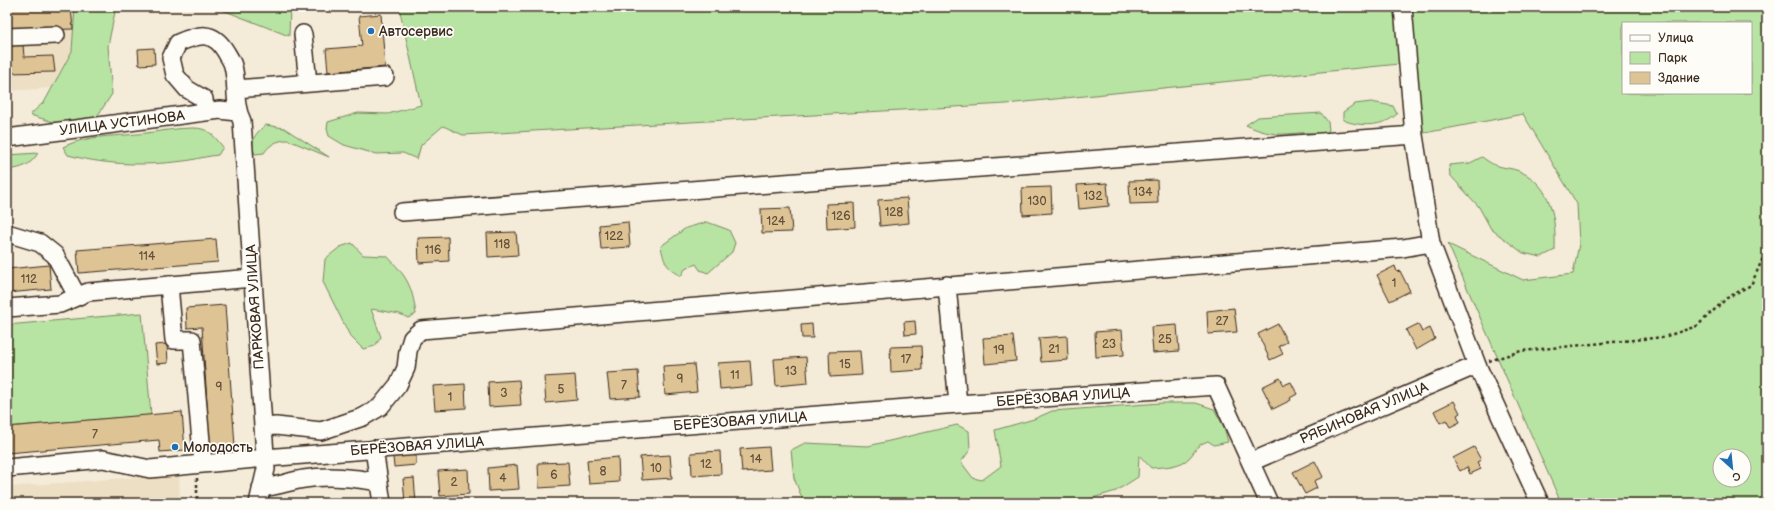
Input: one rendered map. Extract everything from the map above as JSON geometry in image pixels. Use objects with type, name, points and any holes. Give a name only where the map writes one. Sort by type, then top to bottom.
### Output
[{"type":"street","points":[[1404,7],[1410,63],[1414,135],[1431,243],[1477,365],[1540,503]]},
{"type":"street","points":[[303,34],[308,83]]},
{"type":"street","points":[[7,37],[56,35]]},
{"type":"street","name":"ПАРКОВАЯ УЛИЦА","points":[[205,112],[204,99],[187,89],[175,76],[171,58],[178,43],[195,35],[212,36],[222,46],[233,64],[237,112],[242,121],[266,469],[260,496]]},
{"type":"street","points":[[236,88],[385,77]]},
{"type":"street","name":"УЛИЦА УСТИНОВА","points":[[7,138],[220,110],[237,112]]},
{"type":"street","points":[[402,212],[1414,135]]},
{"type":"street","points":[[7,233],[40,243],[54,255],[77,296]]},
{"type":"street","points":[[262,427],[276,426],[321,431],[363,417],[380,407],[398,384],[406,368],[408,351],[412,338],[420,330],[947,285],[1395,249],[1431,243]]},
{"type":"street","points":[[7,308],[60,304],[88,292],[253,278]]},
{"type":"street","points":[[169,285],[174,340],[192,340],[200,470]]},
{"type":"street","points":[[947,285],[958,404]]},
{"type":"street","name":"РЯБИНОВАЯ УЛИЦА","points":[[1251,462],[1477,365]]},
{"type":"street","name":"БЕРЁЗОВАЯ УЛИЦА","points":[[7,468],[104,459],[150,469],[200,470],[265,458],[958,404],[1216,386],[1251,462]]},
{"type":"street","points":[[374,449],[382,503]]},
{"type":"street","points":[[1251,462],[1269,503]]},
{"type":"street","points":[[260,496],[286,484],[302,479],[323,477],[348,478],[379,482]]},
{"type":"path","points":[[1477,365],[1520,351],[1664,337],[1697,326],[1727,298],[1751,285],[1767,249]]},
{"type":"path","points":[[197,503],[200,470]]},
{"type":"shaded area","points":[[7,7],[75,7],[72,51],[51,88],[7,91]]},
{"type":"shaded area","points":[[179,474],[180,503],[7,503],[7,487]]},
{"type":"green space","points":[[75,7],[116,7],[108,46],[112,94],[96,118],[60,124],[30,115],[45,101],[72,51]]},
{"type":"green space","points":[[215,7],[290,7],[289,36]]},
{"type":"green space","points":[[399,7],[1767,7],[1767,503],[1561,503],[1448,244],[1523,280],[1573,274],[1579,244],[1577,204],[1523,114],[1414,135],[1409,63],[1006,104],[463,135],[443,126],[421,145],[417,159],[403,153],[376,154],[344,145],[329,136],[327,129],[328,122],[358,113],[388,114],[421,105]]},
{"type":"green space","points":[[1371,102],[1393,106],[1397,114],[1385,121],[1364,125],[1343,120],[1343,112],[1355,104]]},
{"type":"green space","points":[[1321,113],[1328,122],[1329,130],[1324,135],[1309,133],[1276,134],[1261,131],[1246,125],[1258,117]]},
{"type":"green space","points":[[266,125],[284,128],[329,157],[288,140],[274,143],[264,153],[255,154],[253,149],[254,137]]},
{"type":"green space","points":[[193,128],[203,129],[213,136],[223,147],[218,155],[175,162],[129,164],[83,159],[68,155],[63,147],[93,138]]},
{"type":"green space","points":[[38,153],[29,164],[7,170],[7,155]]},
{"type":"green space","points":[[1482,157],[1495,165],[1519,171],[1530,177],[1539,185],[1550,204],[1553,215],[1555,250],[1541,257],[1523,253],[1491,229],[1479,207],[1450,175],[1449,165],[1470,163]]},
{"type":"green space","points":[[707,222],[729,230],[735,243],[732,252],[708,273],[700,270],[696,264],[685,269],[681,276],[666,264],[661,246],[686,228]]},
{"type":"green space","points":[[352,243],[363,255],[387,256],[394,263],[408,282],[413,296],[416,314],[408,318],[400,314],[371,309],[381,337],[375,346],[363,349],[350,336],[323,282],[325,259],[340,247]]},
{"type":"green space","points":[[142,313],[151,415],[7,427],[7,325]]},
{"type":"green space","points":[[1161,403],[1196,403],[1214,409],[1224,427],[1228,442],[1214,445],[1208,441],[1199,446],[1190,457],[1182,463],[1166,467],[1151,468],[1139,455],[1138,477],[1116,491],[1086,500],[1060,501],[1058,503],[804,503],[794,478],[791,450],[805,443],[868,446],[957,425],[969,431],[970,450],[961,462],[973,478],[982,480],[1001,466],[995,430],[1034,419],[1052,411]]},
{"type":"building","points":[[7,7],[71,7],[73,29],[7,31]]},
{"type":"building","name":"Автосервис","points":[[381,14],[385,67],[328,72],[326,49],[362,46],[359,16]]},
{"type":"building","points":[[23,45],[24,57],[53,56],[55,72],[7,73],[7,46]]},
{"type":"building","points":[[154,48],[155,64],[139,65],[138,49]]},
{"type":"building","points":[[1157,180],[1158,203],[1130,204],[1129,181]]},
{"type":"building","points":[[1107,183],[1109,206],[1079,209],[1077,185]]},
{"type":"building","points":[[1051,187],[1052,213],[1023,215],[1022,188]]},
{"type":"building","points":[[907,198],[909,223],[880,226],[878,200]]},
{"type":"building","points":[[854,203],[855,227],[827,229],[826,204]]},
{"type":"building","points":[[790,208],[792,232],[762,233],[761,209]]},
{"type":"building","points":[[628,222],[630,247],[601,249],[599,225]]},
{"type":"building","points":[[516,232],[518,255],[488,257],[487,233]]},
{"type":"building","points":[[448,237],[449,261],[419,263],[418,238]]},
{"type":"building","points":[[216,239],[218,262],[79,273],[77,250]]},
{"type":"building","points":[[49,265],[51,289],[7,293],[7,269]]},
{"type":"building","points":[[1395,266],[1397,272],[1400,271],[1410,291],[1390,301],[1377,275]]},
{"type":"building","points":[[225,305],[235,446],[210,448],[202,327],[187,328],[186,308]]},
{"type":"building","points":[[1234,308],[1237,332],[1208,334],[1207,311]]},
{"type":"building","points":[[915,321],[916,334],[905,335],[904,322]]},
{"type":"building","points":[[812,324],[813,338],[802,338],[801,325]]},
{"type":"building","points":[[1278,324],[1287,342],[1279,346],[1283,354],[1270,360],[1258,334]]},
{"type":"building","points":[[1418,324],[1422,332],[1430,328],[1435,339],[1416,350],[1406,330]]},
{"type":"building","points":[[1177,325],[1179,351],[1153,353],[1151,327]]},
{"type":"building","points":[[1122,330],[1124,355],[1096,357],[1095,332]]},
{"type":"building","points":[[1013,336],[1016,361],[985,364],[983,338]]},
{"type":"building","points":[[1067,336],[1068,360],[1041,362],[1039,338]]},
{"type":"building","points":[[167,344],[168,363],[157,364],[155,345]]},
{"type":"building","points":[[921,346],[922,370],[891,372],[890,347]]},
{"type":"building","points":[[860,351],[862,375],[830,377],[829,352]]},
{"type":"building","points":[[806,357],[808,383],[776,386],[774,359]]},
{"type":"building","points":[[750,361],[752,386],[720,389],[718,363]]},
{"type":"building","points":[[694,364],[697,392],[665,395],[663,366]]},
{"type":"building","points":[[638,371],[640,397],[610,399],[607,373]]},
{"type":"building","points":[[575,375],[577,400],[546,403],[544,377]]},
{"type":"building","points":[[1280,378],[1284,385],[1291,382],[1297,394],[1290,398],[1291,400],[1273,409],[1262,387]]},
{"type":"building","points":[[519,380],[521,405],[489,407],[488,382]]},
{"type":"building","points":[[465,384],[466,408],[435,410],[433,386]]},
{"type":"building","points":[[1454,401],[1460,413],[1457,415],[1460,422],[1450,427],[1446,420],[1440,423],[1434,411]]},
{"type":"building","points":[[182,412],[185,450],[160,452],[159,440],[7,453],[7,427]]},
{"type":"building","points":[[769,447],[771,470],[742,472],[740,449]]},
{"type":"building","points":[[1474,447],[1481,460],[1477,462],[1481,469],[1470,474],[1467,467],[1460,471],[1453,458]]},
{"type":"building","points":[[720,451],[721,474],[692,476],[691,453]]},
{"type":"building","points":[[416,455],[416,465],[394,467],[393,457]]},
{"type":"building","points":[[670,455],[672,478],[642,480],[640,457]]},
{"type":"building","points":[[618,457],[619,482],[589,484],[587,460]]},
{"type":"building","points":[[1315,461],[1323,477],[1314,481],[1317,488],[1305,494],[1293,472]]},
{"type":"building","points":[[568,462],[570,486],[539,488],[538,463]]},
{"type":"building","points":[[517,465],[519,489],[489,491],[488,468]]},
{"type":"building","points":[[468,469],[469,494],[440,496],[438,471]]},
{"type":"building","points":[[414,478],[416,503],[405,503],[403,479]]},
{"type":"place","name":"Автосервис","points":[[371,31]]},
{"type":"place","name":"Молодость","points":[[175,447]]}]
